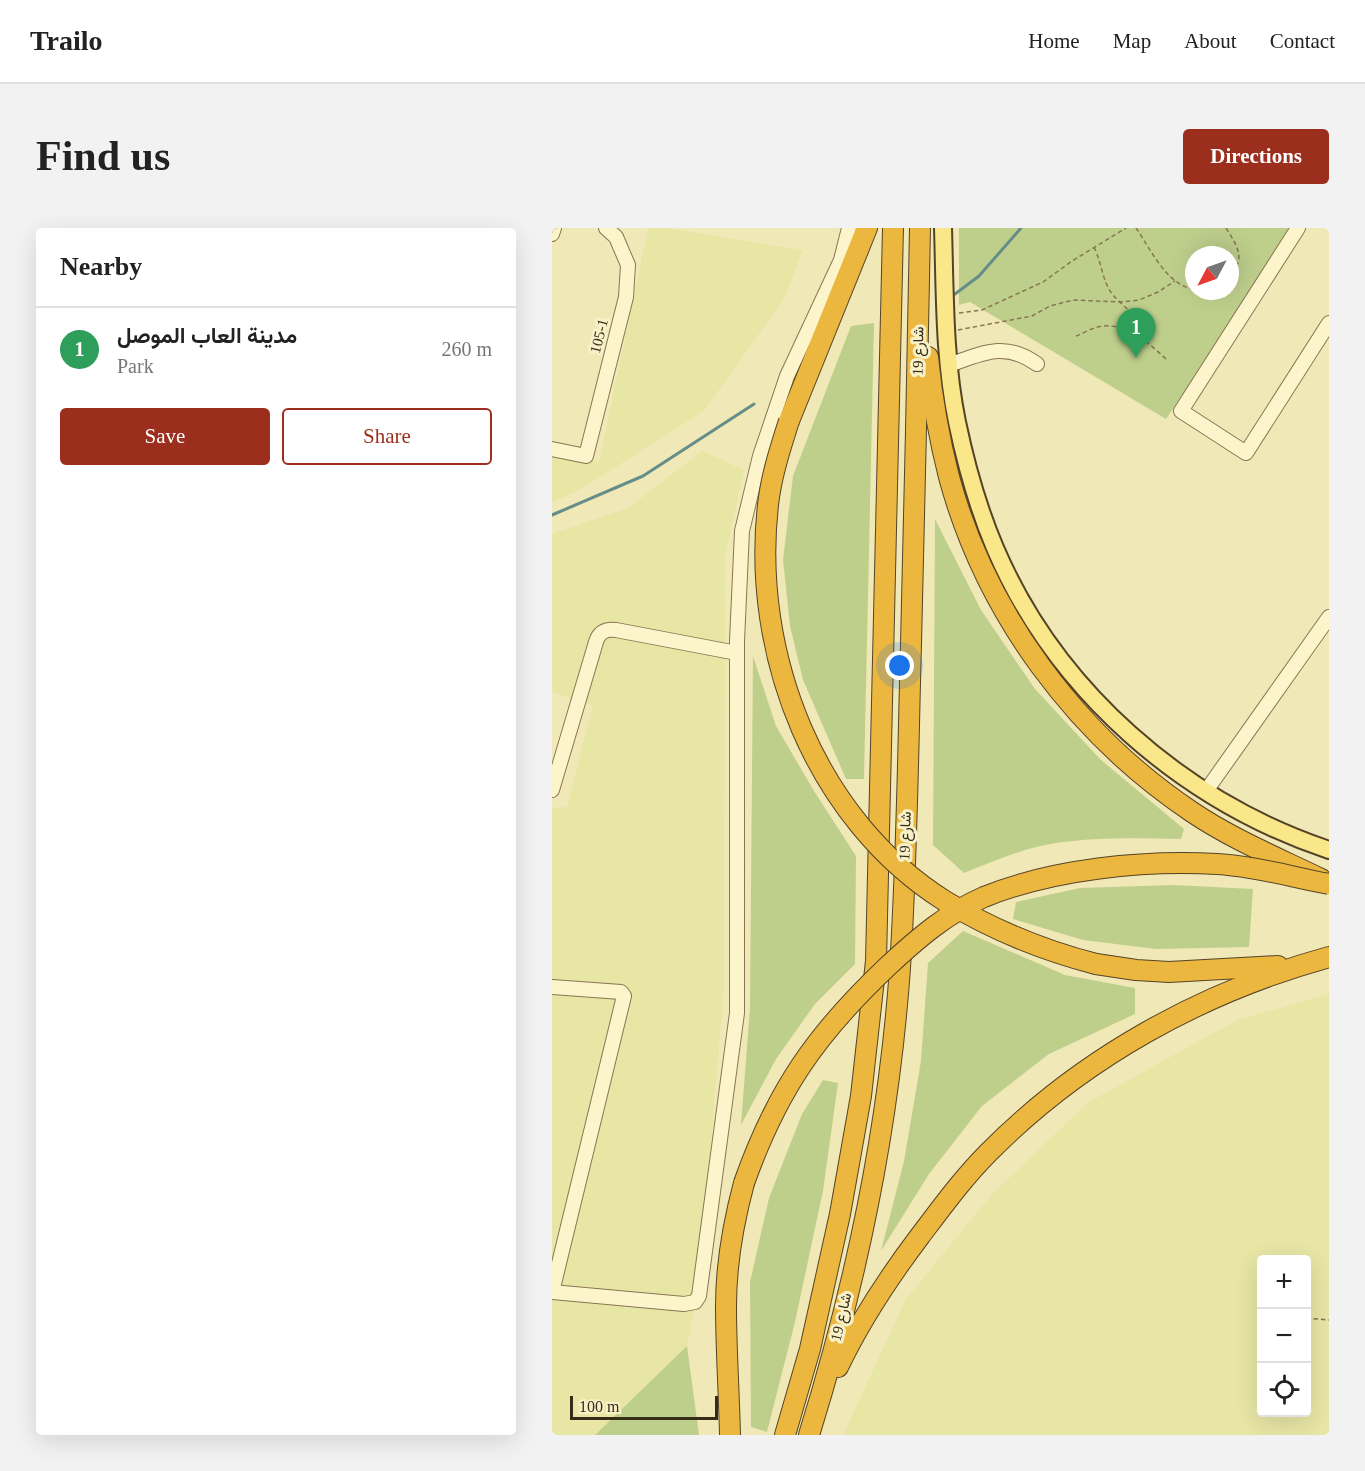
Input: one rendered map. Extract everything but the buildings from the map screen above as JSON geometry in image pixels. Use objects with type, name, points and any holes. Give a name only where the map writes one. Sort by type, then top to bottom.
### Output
[{"type":"highway","points":[[867,228],[789,421],[768,504],[767,590],[775,650],[782,676],[807,741],[844,803],[866,832],[899,864],[944,900],[1020,941],[1056,954],[1096,964],[1136,970],[1169,972],[1304,964]]},
{"type":"highway","name":"شارع 19","points":[[784,1435],[810,1349],[840,1214],[861,1096],[876,961],[893,228]]},
{"type":"highway","name":"شارع 19","points":[[812,1426],[830,1367],[865,1214],[886,1096],[900,969],[906,817],[920,228]]},
{"type":"highway","points":[[920,274],[933,402],[949,478],[975,549],[1005,611],[1027,648],[1069,703],[1102,740],[1131,766],[1193,813],[1222,831],[1329,883]]},
{"type":"highway","points":[[730,1435],[726,1305],[729,1257],[734,1221],[758,1146],[783,1093],[813,1047],[863,990],[927,931],[948,916],[983,898],[1020,885],[1071,874],[1139,865],[1219,864],[1329,883]]},
{"type":"highway","points":[[812,1426],[846,1349],[896,1268],[954,1191],[988,1153],[1044,1101],[1110,1054],[1212,998],[1329,957]]},
{"type":"main road","points":[[943,228],[946,332],[956,421],[979,506],[996,549],[1038,627],[1089,693],[1146,749],[1206,791],[1271,826],[1329,850]]},
{"type":"street","points":[[552,234],[554,228]]},
{"type":"street","name":"105-1","points":[[552,449],[586,456],[626,297],[628,265],[616,237],[606,228]]},
{"type":"street","points":[[552,987],[621,992],[624,996],[552,1292],[684,1304],[695,1302],[699,1296],[737,1013],[737,653],[742,531],[760,456],[788,376],[841,260],[849,228]]},
{"type":"street","points":[[1298,228],[1180,411],[1246,453],[1329,323]]},
{"type":"street","points":[[949,365],[978,355],[1008,350],[1023,353],[1037,364]]},
{"type":"street","points":[[1206,791],[1329,617]]},
{"type":"street","points":[[552,790],[596,642],[605,630],[616,630],[737,653]]},
{"type":"path","points":[[945,304],[960,313],[982,310],[1043,282],[1126,228]]},
{"type":"path","points":[[1137,228],[1165,270],[1175,281],[1185,286]]},
{"type":"path","points":[[1226,228],[1237,246]]},
{"type":"path","points":[[1094,247],[1101,259],[1105,280],[1111,291],[1141,322],[1147,332],[1148,342]]},
{"type":"path","points":[[946,332],[1032,316],[1050,306],[1073,300],[1121,302],[1139,300],[1175,281]]},
{"type":"path","points":[[1076,336],[1103,326],[1120,327],[1148,342],[1166,359]]},
{"type":"path","points":[[1311,1318],[1329,1320]]},
{"type":"shaded area","points":[[648,228],[666,228],[803,250],[784,299],[704,411],[581,489],[552,503],[552,452],[599,462]]},
{"type":"shaded area","points":[[702,451],[744,470],[725,557],[724,988],[699,1285],[687,1346],[595,1435],[552,1435],[552,808],[567,807],[593,706],[552,692],[552,534],[628,508]]},
{"type":"shaded area","points":[[1329,994],[1329,1435],[843,1435],[906,1299],[993,1193],[1089,1102],[1237,1020]]},
{"type":"green space","points":[[959,228],[1295,228],[1166,419],[970,302],[959,305]]},
{"type":"green space","points":[[874,323],[864,779],[846,779],[803,680],[790,626],[783,560],[793,476],[851,326]]},
{"type":"green space","points":[[935,519],[981,610],[1035,689],[1101,760],[1184,829],[1181,839],[1134,838],[1056,843],[1021,851],[964,873],[933,845]]},
{"type":"green space","points":[[753,656],[776,726],[856,856],[855,964],[815,1004],[776,1059],[741,1125],[750,1007]]},
{"type":"green space","points":[[1173,885],[1253,889],[1249,947],[1156,949],[1083,940],[1013,919],[1016,902],[1080,888]]},
{"type":"green space","points":[[963,931],[1065,975],[1135,988],[1135,1014],[1049,1054],[982,1106],[929,1174],[881,1251],[904,1161],[921,1061],[928,963]]},
{"type":"green space","points":[[823,1080],[838,1083],[823,1191],[795,1322],[767,1432],[751,1427],[750,1282],[769,1198],[802,1114]]},
{"type":"green space","points":[[687,1346],[699,1435],[595,1435]]},
{"type":"waterway","points":[[955,294],[979,276],[1021,228]]},
{"type":"waterway","points":[[552,515],[643,476],[754,404]]},
{"type":"place","name":"مدينة العاب الموصل","points":[[1136,358]]}]
